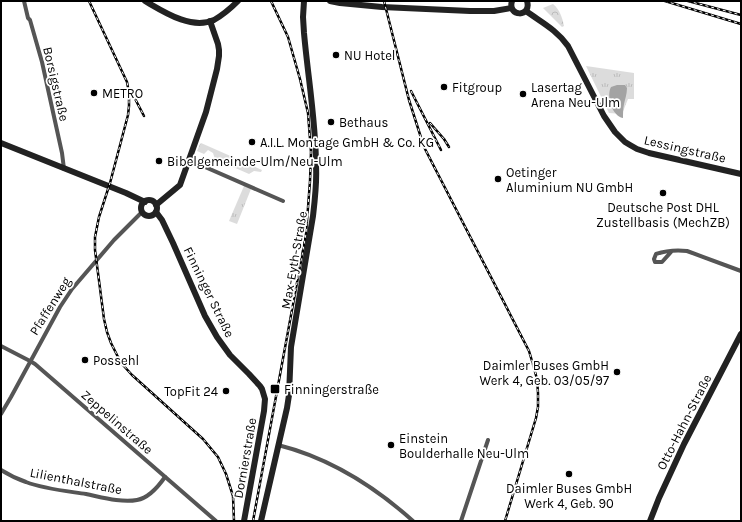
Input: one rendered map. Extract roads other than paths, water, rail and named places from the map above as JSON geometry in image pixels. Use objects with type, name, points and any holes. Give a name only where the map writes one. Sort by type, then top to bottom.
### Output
[{"type":"street","name":"Borsigstraße","points":[[25,1],[28,18],[30,20],[42,62],[62,153],[64,169]]},
{"type":"street","points":[[145,1],[171,15],[192,22],[210,21],[221,15],[238,1]]},
{"type":"street","name":"Max-Eyth-Straße","points":[[261,521],[289,395],[291,347],[313,216],[316,186],[315,144],[304,38],[303,8],[305,1]]},
{"type":"street","name":"Lessingstraße","points":[[330,1],[382,7],[470,11],[494,11],[512,8],[515,12],[521,14],[526,11],[552,28],[564,40],[604,116],[624,142],[649,153],[741,174]]},
{"type":"street","points":[[512,1],[512,8]]},
{"type":"street","points":[[526,11],[528,6],[527,1]]},
{"type":"street","points":[[144,202],[141,207],[143,213],[148,216],[164,196],[180,185],[206,112],[218,62],[219,50],[210,21]]},
{"type":"street","points":[[1,143],[126,193],[144,202],[150,201],[155,209]]},
{"type":"street","points":[[52,164],[61,159],[62,153]]},
{"type":"street","points":[[189,160],[283,200]]},
{"type":"street","name":"Finninger Straße","points":[[155,209],[162,220],[205,316],[230,355],[260,386],[264,392],[265,399]]},
{"type":"street","name":"Pfaffenweg","points":[[1,414],[60,307],[72,289],[114,240],[143,213]]},
{"type":"street","points":[[671,252],[687,251],[741,271]]},
{"type":"street","name":"Otto-Hahn-Straße","points":[[650,521],[684,444],[741,334]]},
{"type":"street","name":"Zeppelinstraße","points":[[1,346],[30,361],[216,521]]},
{"type":"street","name":"Dornierstraße","points":[[244,521],[265,399]]},
{"type":"street","points":[[461,521],[488,440]]},
{"type":"street","points":[[278,445],[311,455],[340,469],[368,485],[413,521]]},
{"type":"street","name":"Lilienthalstraße","points":[[1,470],[26,482],[49,488],[125,501],[138,500],[148,496],[165,478]]},
{"type":"railway","points":[[89,1],[127,82],[129,93],[128,115],[110,183],[99,217],[95,237],[95,250],[107,332],[122,364],[132,375],[203,439],[218,457],[226,474],[233,496],[234,521]]},
{"type":"railway","points":[[253,521],[306,234],[310,181],[311,152],[308,113],[288,37],[271,1]]},
{"type":"railway","points":[[384,1],[409,100],[424,147],[529,351],[537,379],[538,407],[536,418],[505,521]]},
{"type":"railway","points":[[665,1],[741,24]]},
{"type":"railway","points":[[688,1],[741,15]]},
{"type":"railway","points":[[130,89],[144,116]]},
{"type":"railway","points":[[411,91],[441,150]]},
{"type":"railway","points":[[430,123],[449,147]]},
{"type":"place","name":"NU Hotel","points":[[336,55]]},
{"type":"place","name":"Fitgroup","points":[[444,87]]},
{"type":"place","name":"METRO","points":[[94,93]]},
{"type":"place","name":"Lasertag Arena Neu-Ulm","points":[[523,94]]},
{"type":"place","name":"Bethaus","points":[[331,122]]},
{"type":"place","name":"A.I.L. Montage GmbH & Co. KG","points":[[252,142]]},
{"type":"place","name":"Bibelgemeinde-Ulm/Neu-Ulm","points":[[159,161]]},
{"type":"place","name":"Oetinger Aluminium NU GmbH","points":[[498,179]]},
{"type":"place","name":"Deutsche Post DHL Zustellbasis (MechZB)","points":[[663,193]]},
{"type":"place","name":"Possehl","points":[[85,360]]},
{"type":"place","name":"Daimler Buses GmbH Werk 4, Geb. 03/05/97","points":[[617,372]]},
{"type":"place","name":"Finningerstraße","points":[[275,389]]},
{"type":"place","name":"TopFit 24","points":[[226,391]]},
{"type":"place","name":"Einstein Boulderhalle Neu-Ulm","points":[[391,445]]},
{"type":"place","name":"Daimler Buses GmbH Werk 4, Geb. 90","points":[[569,474]]}]
